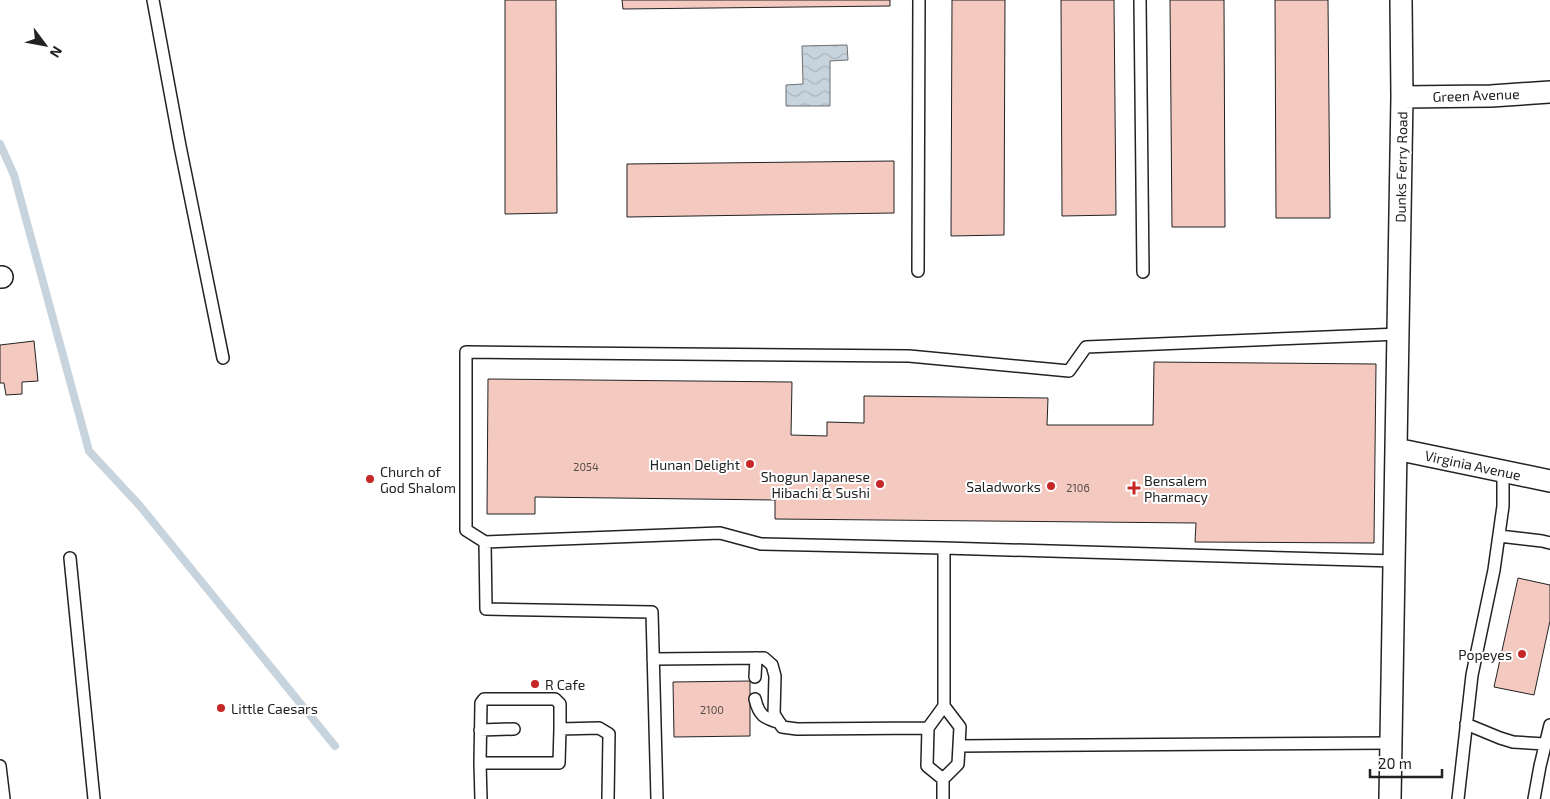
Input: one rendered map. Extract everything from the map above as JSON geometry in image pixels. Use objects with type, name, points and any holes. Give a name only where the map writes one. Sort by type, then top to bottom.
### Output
[{"type":"street","name":"Dunks Ferry Road","points":[[1390,799],[1399,334],[1402,97],[1401,0]]},
{"type":"street","name":"Green Avenue","points":[[1402,97],[1491,96],[1550,92]]},
{"type":"street","name":"Virginia Avenue","points":[[1396,449],[1550,481]]},
{"type":"lane","points":[[153,0],[182,156],[224,358]]},
{"type":"lane","points":[[918,271],[919,0]]},
{"type":"lane","points":[[1140,0],[1143,272]]},
{"type":"lane","points":[[1394,561],[761,544],[720,533],[485,542],[466,530],[466,352],[909,356],[1069,371],[1086,347],[1399,334]]},
{"type":"lane","points":[[1458,799],[1472,675],[1494,570],[1499,536],[1503,506],[1503,471]]},
{"type":"lane","points":[[1499,536],[1550,543]]},
{"type":"lane","points":[[485,542],[486,609],[652,612],[657,799]]},
{"type":"lane","points":[[943,779],[927,766],[928,728],[944,706],[944,548]]},
{"type":"lane","points":[[70,558],[94,799]]},
{"type":"lane","points":[[755,678],[756,658]]},
{"type":"lane","points":[[653,659],[764,658],[772,665],[775,676],[774,714],[782,727],[797,730],[928,728]]},
{"type":"lane","points":[[480,763],[559,763],[560,704],[555,698],[484,699],[481,703],[480,730],[480,763],[481,799]]},
{"type":"lane","points":[[755,699],[758,712],[767,719],[780,722]]},
{"type":"lane","points":[[942,799],[943,779],[958,764],[960,727],[944,706]]},
{"type":"lane","points":[[1466,724],[1513,742],[1545,744]]},
{"type":"lane","points":[[1534,799],[1550,725]]},
{"type":"lane","points":[[560,728],[599,728],[609,734],[608,799]]},
{"type":"lane","points":[[480,730],[514,729]]},
{"type":"lane","points":[[959,746],[1391,743]]},
{"type":"lane","points":[[0,766],[4,799]]},
{"type":"water","points":[[847,45],[848,60],[830,61],[830,106],[786,106],[786,85],[803,84],[802,46]]},
{"type":"building","points":[[505,0],[556,0],[557,213],[505,214]]},
{"type":"building","points":[[622,0],[890,0],[890,6],[623,9]]},
{"type":"building","points":[[952,0],[1005,0],[1004,235],[951,236]]},
{"type":"building","points":[[1061,0],[1114,0],[1116,215],[1062,216]]},
{"type":"building","points":[[1170,0],[1224,0],[1225,227],[1172,227]]},
{"type":"building","points":[[1275,0],[1328,0],[1330,218],[1276,218]]},
{"type":"building","points":[[894,161],[894,213],[627,217],[627,164]]},
{"type":"building","points":[[34,341],[38,381],[22,382],[22,394],[6,395],[4,383],[0,383],[0,345]]},
{"type":"building","points":[[1154,362],[1376,364],[1374,543],[1195,542],[1196,523],[775,519],[775,500],[535,497],[535,514],[487,514],[488,379],[792,382],[791,435],[827,436],[827,422],[864,423],[864,396],[1048,398],[1047,425],[1153,425]]},
{"type":"building","name":"Popeyes","points":[[1518,578],[1550,585],[1550,621],[1534,695],[1494,687]]},
{"type":"building","points":[[750,681],[750,736],[674,737],[673,682]]},
{"type":"waterway","points":[[0,144],[14,175],[89,451],[140,506],[335,746]]},
{"type":"place","name":"Hunan Delight","points":[[750,464]]},
{"type":"place","name":"Church of God Shalom","points":[[370,479]]},
{"type":"place","name":"Shogun Japanese Hibachi & Sushi","points":[[880,484]]},
{"type":"place","name":"Saladworks","points":[[1051,486]]},
{"type":"place","name":"Bensalem Pharmacy","points":[[1134,488]]},
{"type":"place","name":"Popeyes","points":[[1522,654]]},
{"type":"place","name":"R Cafe","points":[[535,684]]},
{"type":"place","name":"Little Caesars","points":[[221,708]]}]
